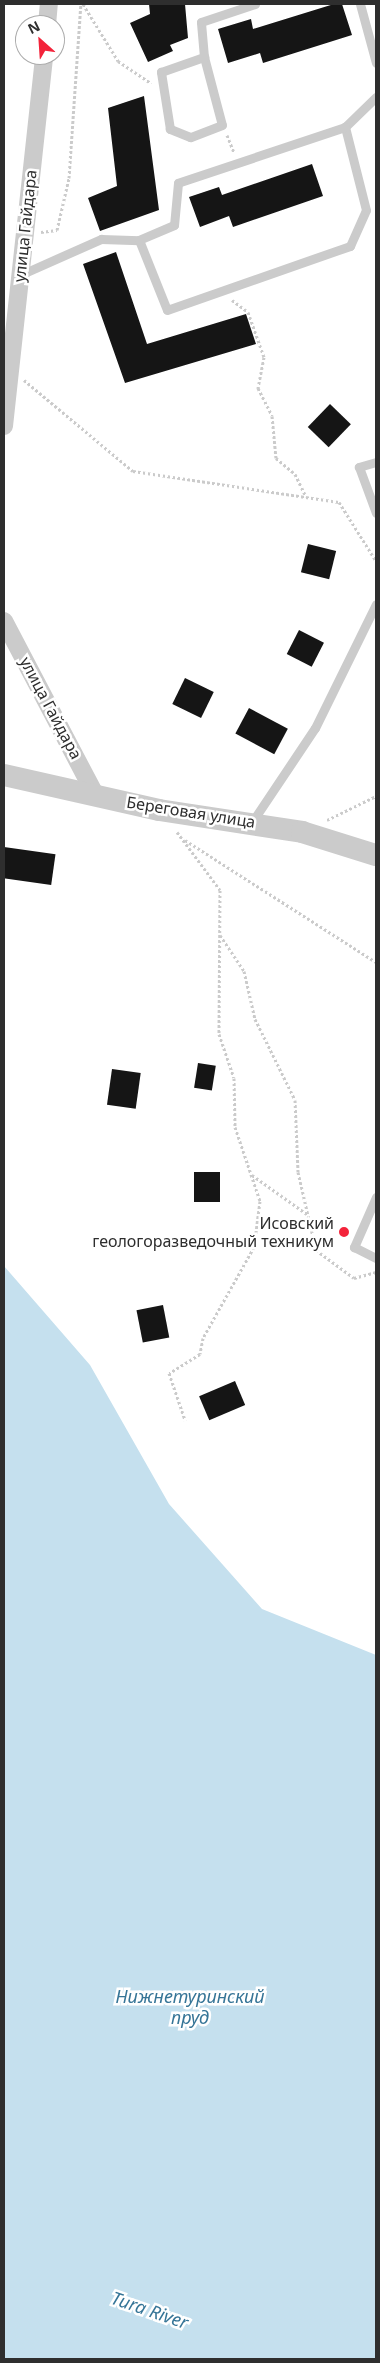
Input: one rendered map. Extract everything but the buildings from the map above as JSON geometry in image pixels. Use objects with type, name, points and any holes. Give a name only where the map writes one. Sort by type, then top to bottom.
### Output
[{"type":"street","name":"улица Гайдара","points":[[4,426],[9,317],[20,276],[43,65]]},
{"type":"street","name":"улица Гайдара","points":[[4,621],[96,796]]},
{"type":"street","name":"Береговая улица","points":[[4,775],[159,810],[252,822],[302,832],[376,855]]},
{"type":"lane","points":[[204,57],[161,72],[170,129],[190,137],[222,125],[204,57],[201,22],[255,4]]},
{"type":"lane","points":[[360,4],[376,63]]},
{"type":"lane","points":[[20,276],[101,239],[139,240],[174,224],[178,183],[345,127],[376,97]]},
{"type":"lane","points":[[139,240],[167,310],[350,246],[366,210],[345,127]]},
{"type":"lane","points":[[376,462],[360,467],[376,513]]},
{"type":"lane","points":[[252,822],[315,728],[376,604]]},
{"type":"lane","points":[[376,1197],[354,1247],[376,1258]]},
{"type":"path","points":[[82,4],[118,62],[164,91]]},
{"type":"path","points":[[32,232],[58,230],[69,178],[82,4]]},
{"type":"path","points":[[222,125],[239,163]]},
{"type":"path","points":[[220,290],[248,312],[264,357],[258,388],[272,416],[276,458],[296,474],[307,497]]},
{"type":"path","points":[[15,372],[133,470],[339,502],[376,561]]},
{"type":"path","points":[[302,832],[376,796]]},
{"type":"path","points":[[159,810],[183,838],[220,890],[219,1034],[234,1078],[235,1127],[260,1201],[254,1247],[203,1338],[200,1354],[169,1373],[186,1420]]},
{"type":"path","points":[[183,838],[376,962]]},
{"type":"path","points":[[220,934],[244,971],[255,1019],[295,1100],[298,1172],[316,1250],[354,1278],[376,1272]]},
{"type":"path","points":[[251,1174],[308,1216]]},
{"type":"water","name":"Нижнетуринский пруд","points":[[4,1266],[90,1365],[169,1504],[262,1609],[376,1655],[376,2359],[4,2359]]},
{"type":"place","name":"Исовский геологоразведочный техникум","points":[[344,1232]]},
{"type":"water label","name":"Tura River","points":[[150,2310]]}]
